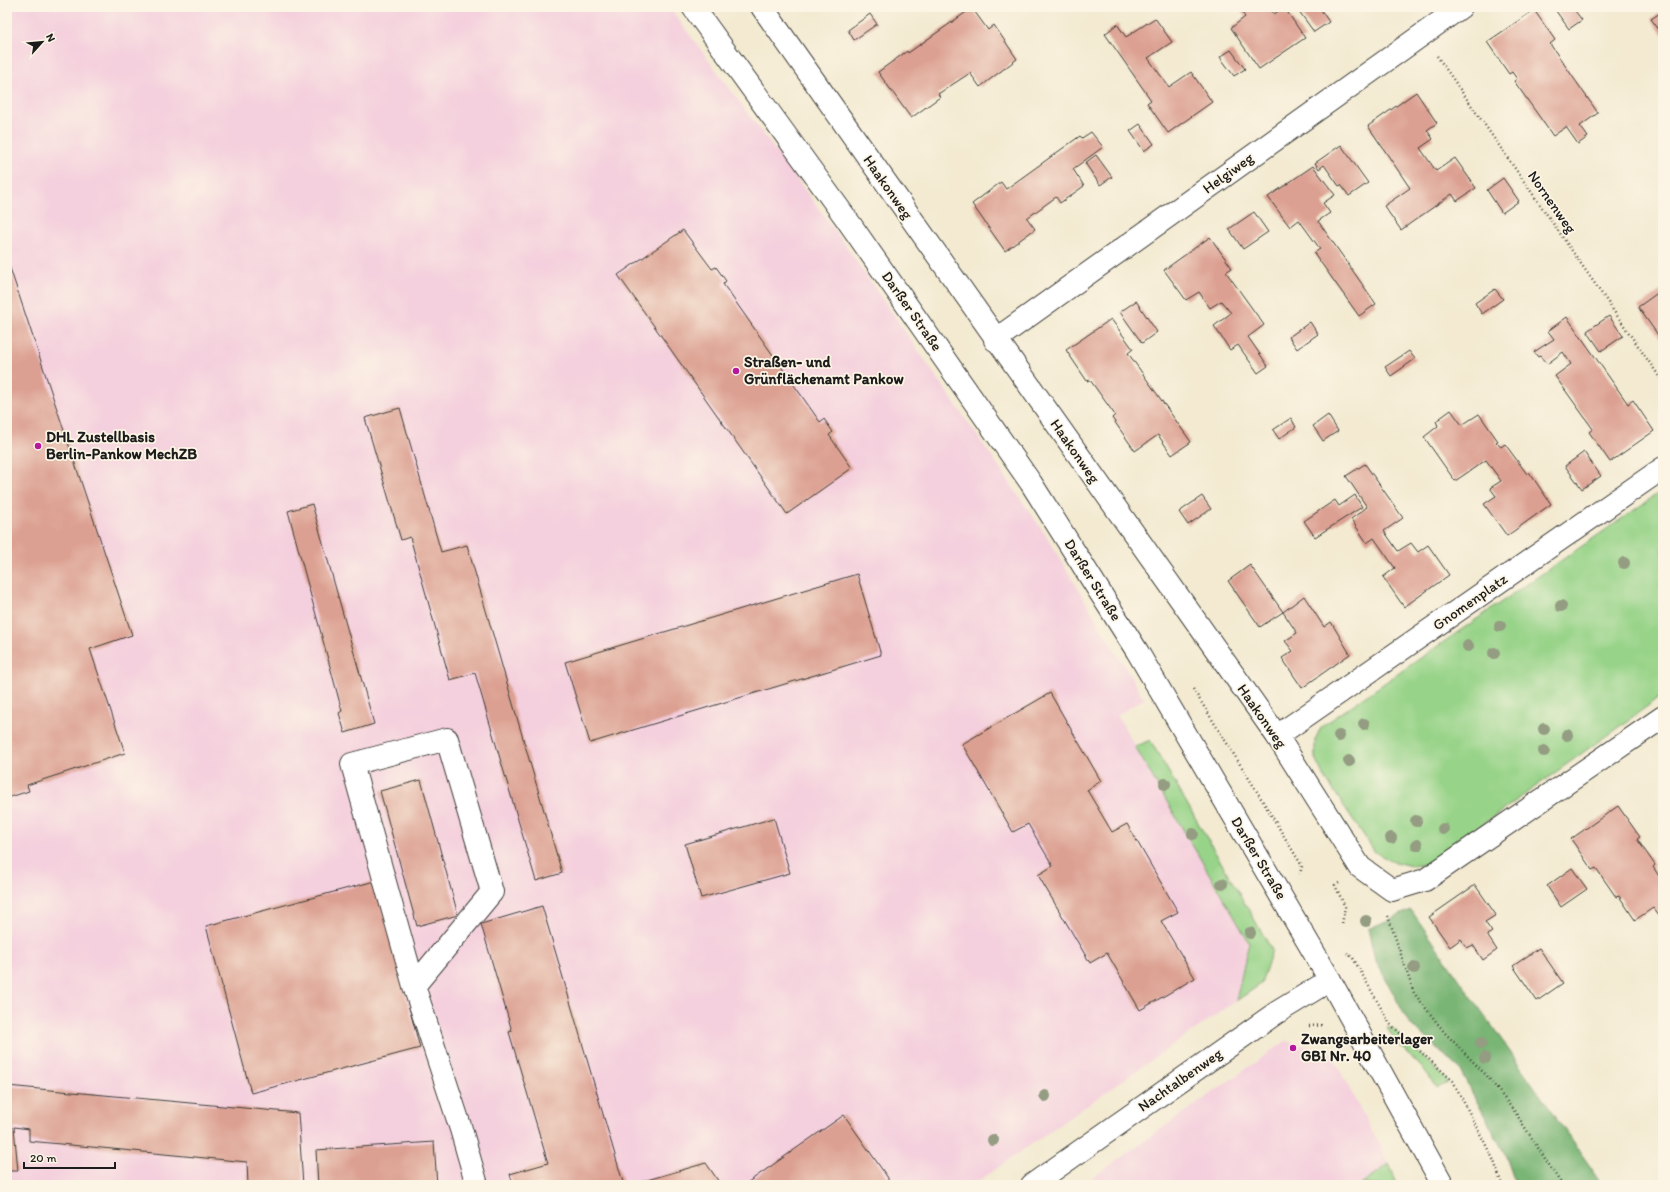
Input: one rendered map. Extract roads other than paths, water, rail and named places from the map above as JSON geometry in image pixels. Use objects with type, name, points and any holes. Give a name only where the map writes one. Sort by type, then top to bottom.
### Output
[{"type":"street","name":"Darßer Straße","points":[[693,7],[848,221],[1035,489],[1137,651],[1330,980],[1443,1185]]},
{"type":"street","name":"Haakonweg","points":[[762,7],[1276,736],[1360,867],[1392,890],[1425,880],[1663,717]]},
{"type":"street","name":"Helgiweg","points":[[996,340],[1461,7]]},
{"type":"street","name":"Gnomenplatz","points":[[1276,736],[1663,468]]},
{"type":"street","points":[[414,986],[492,892],[447,739],[352,764],[414,986],[461,1129],[477,1185]]},
{"type":"street","name":"Nachtalbenweg","points":[[1032,1185],[1276,1013],[1330,980]]},
{"type":"place","name":"Straßen- und Grünflächenamt Pankow","points":[[736,371]]},
{"type":"place","name":"DHL Zustellbasis Berlin-Pankow MechZB","points":[[38,446]]},
{"type":"place","name":"Zwangsarbeiterlager GBI Nr. 40","points":[[1293,1048]]}]
